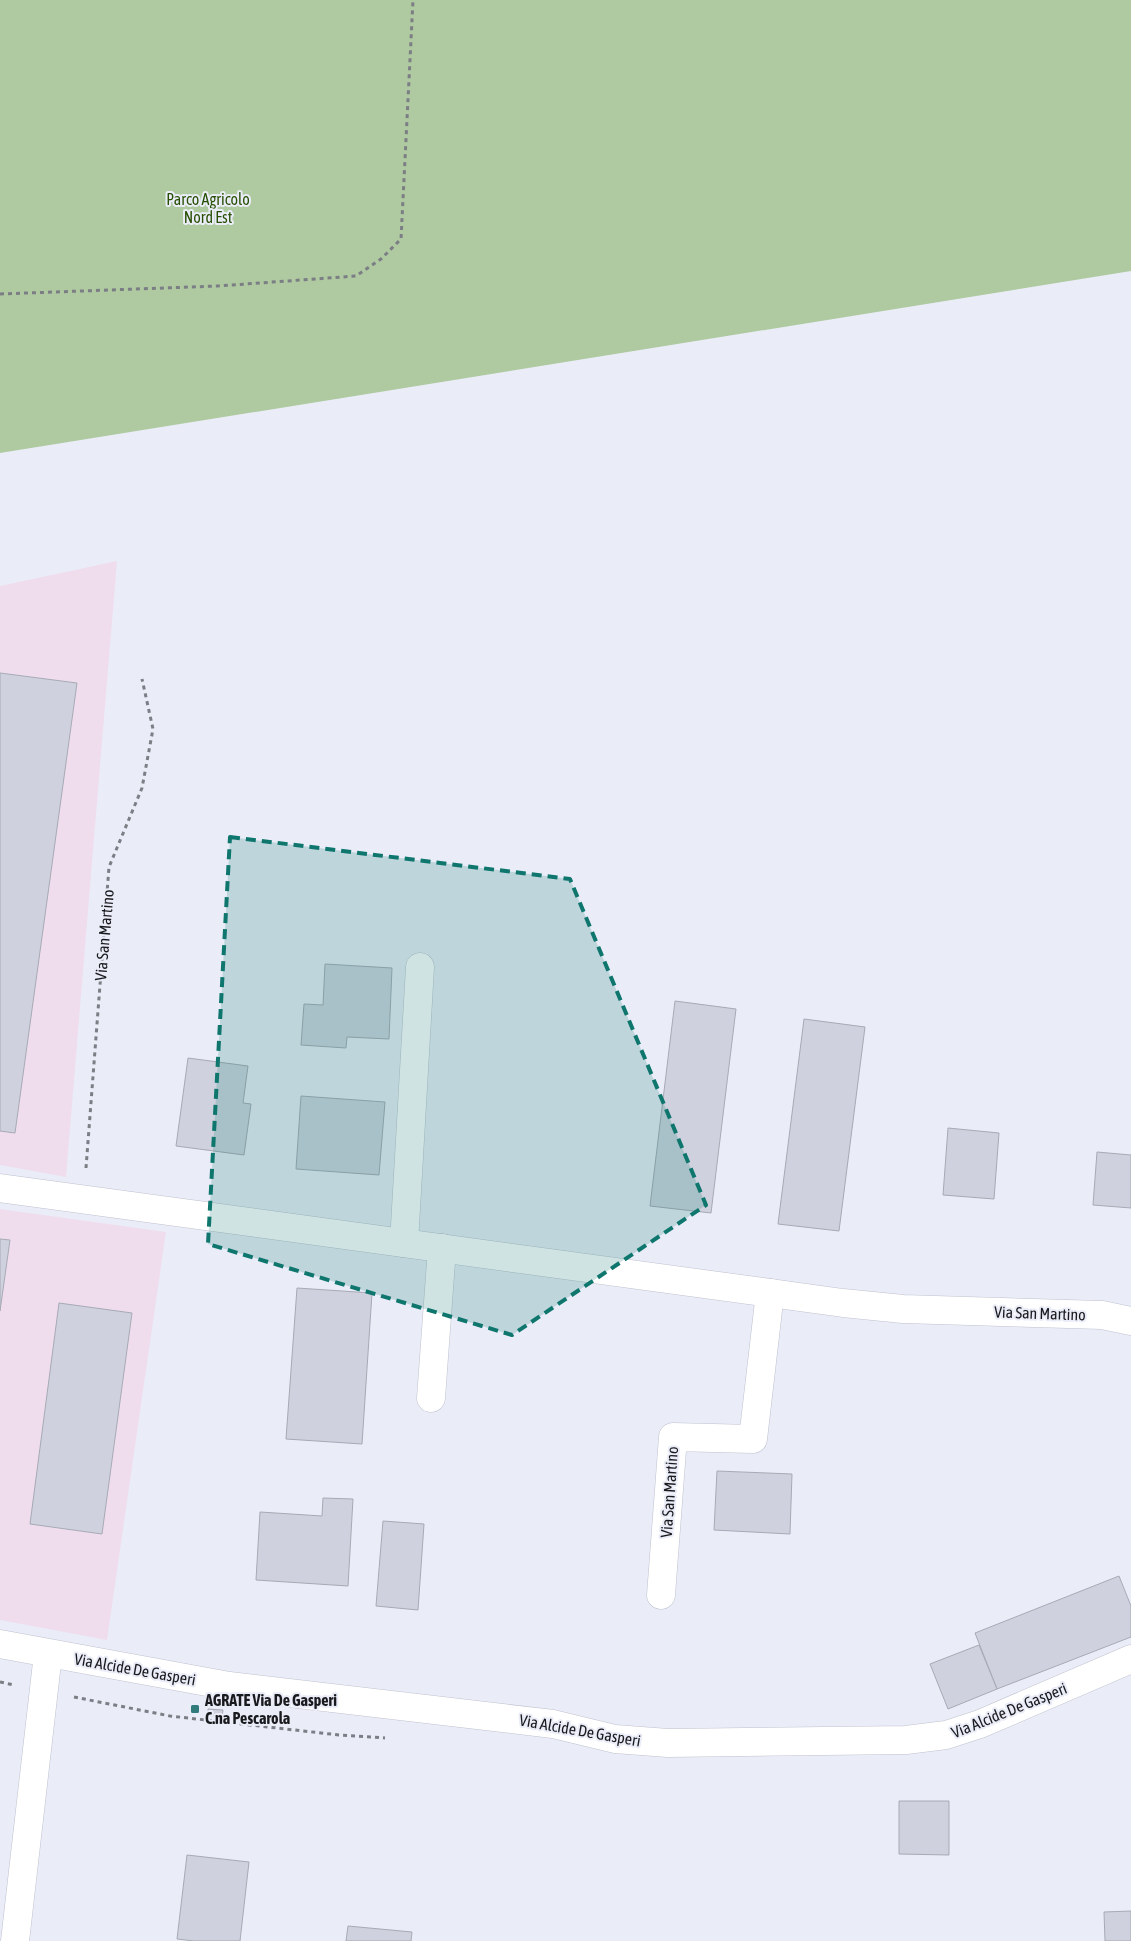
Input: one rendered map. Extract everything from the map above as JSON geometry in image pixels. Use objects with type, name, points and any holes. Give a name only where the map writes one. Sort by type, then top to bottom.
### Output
[{"type":"street","points":[[404,1243],[420,967]]},
{"type":"street","name":"Via San Martino","points":[[0,1188],[843,1303],[903,1309],[1102,1315],[1131,1321]]},
{"type":"street","points":[[431,1398],[442,1248]]},
{"type":"street","name":"Via San Martino","points":[[661,1596],[673,1436],[753,1439],[770,1293]]},
{"type":"street","name":"Via Alcide De Gasperi","points":[[0,1644],[229,1686],[553,1724],[615,1739],[668,1743],[898,1740],[946,1735],[980,1724],[1131,1660]]},
{"type":"street","points":[[15,1941],[48,1654]]},
{"type":"path","points":[[0,294],[218,286],[356,276],[381,260],[401,239],[413,0]]},
{"type":"path","name":"Via San Martino","points":[[83,1199],[109,867],[142,788],[153,729],[142,679]]},
{"type":"highlighted area","points":[[230,837],[570,879],[706,1205],[512,1335],[208,1244]]},
{"type":"shaded area","points":[[117,561],[66,1177],[0,1165],[0,586]]},
{"type":"shaded area","points":[[0,1209],[166,1232],[107,1640],[0,1620]]},
{"type":"green space","name":"Parco Agricolo Nord Est","points":[[0,0],[1131,0],[1131,271],[0,453]]},
{"type":"building","points":[[0,673],[77,683],[15,1133],[0,1131]]},
{"type":"building","points":[[325,964],[392,968],[389,1039],[347,1037],[346,1048],[301,1045],[304,1004],[323,1005]]},
{"type":"building","points":[[675,1001],[736,1009],[711,1213],[650,1206]]},
{"type":"building","points":[[804,1019],[865,1027],[839,1231],[778,1224]]},
{"type":"building","points":[[188,1058],[248,1066],[243,1103],[251,1104],[244,1155],[176,1146]]},
{"type":"building","points":[[301,1096],[385,1102],[379,1175],[296,1169]]},
{"type":"building","points":[[948,1128],[999,1133],[994,1199],[943,1195]]},
{"type":"building","points":[[1097,1152],[1131,1155],[1131,1208],[1093,1205]]},
{"type":"building","points":[[0,1239],[10,1240],[0,1311]]},
{"type":"building","points":[[297,1288],[372,1293],[362,1444],[286,1439]]},
{"type":"building","points":[[59,1303],[132,1313],[102,1534],[30,1524]]},
{"type":"building","points":[[717,1471],[792,1474],[790,1534],[714,1530]]},
{"type":"building","points":[[323,1498],[353,1499],[348,1586],[256,1580],[260,1512],[322,1516]]},
{"type":"building","points":[[383,1521],[424,1524],[418,1610],[376,1606]]},
{"type":"building","points":[[1119,1576],[1131,1606],[1131,1637],[997,1689],[975,1633]]},
{"type":"building","points":[[979,1645],[997,1689],[948,1709],[930,1664]]},
{"type":"building","points":[[208,1709],[223,1710],[222,1717],[208,1715]]},
{"type":"building","points":[[899,1801],[949,1801],[949,1855],[899,1854]]},
{"type":"building","points":[[187,1855],[249,1862],[240,1941],[177,1939]]},
{"type":"building","points":[[1131,1911],[1131,1941],[1105,1941],[1104,1912]]},
{"type":"building","points":[[348,1926],[412,1932],[411,1941],[346,1941]]},
{"type":"place","name":"AGRATE Via De Gasperi C.na Pescarola","points":[[195,1709]]}]
